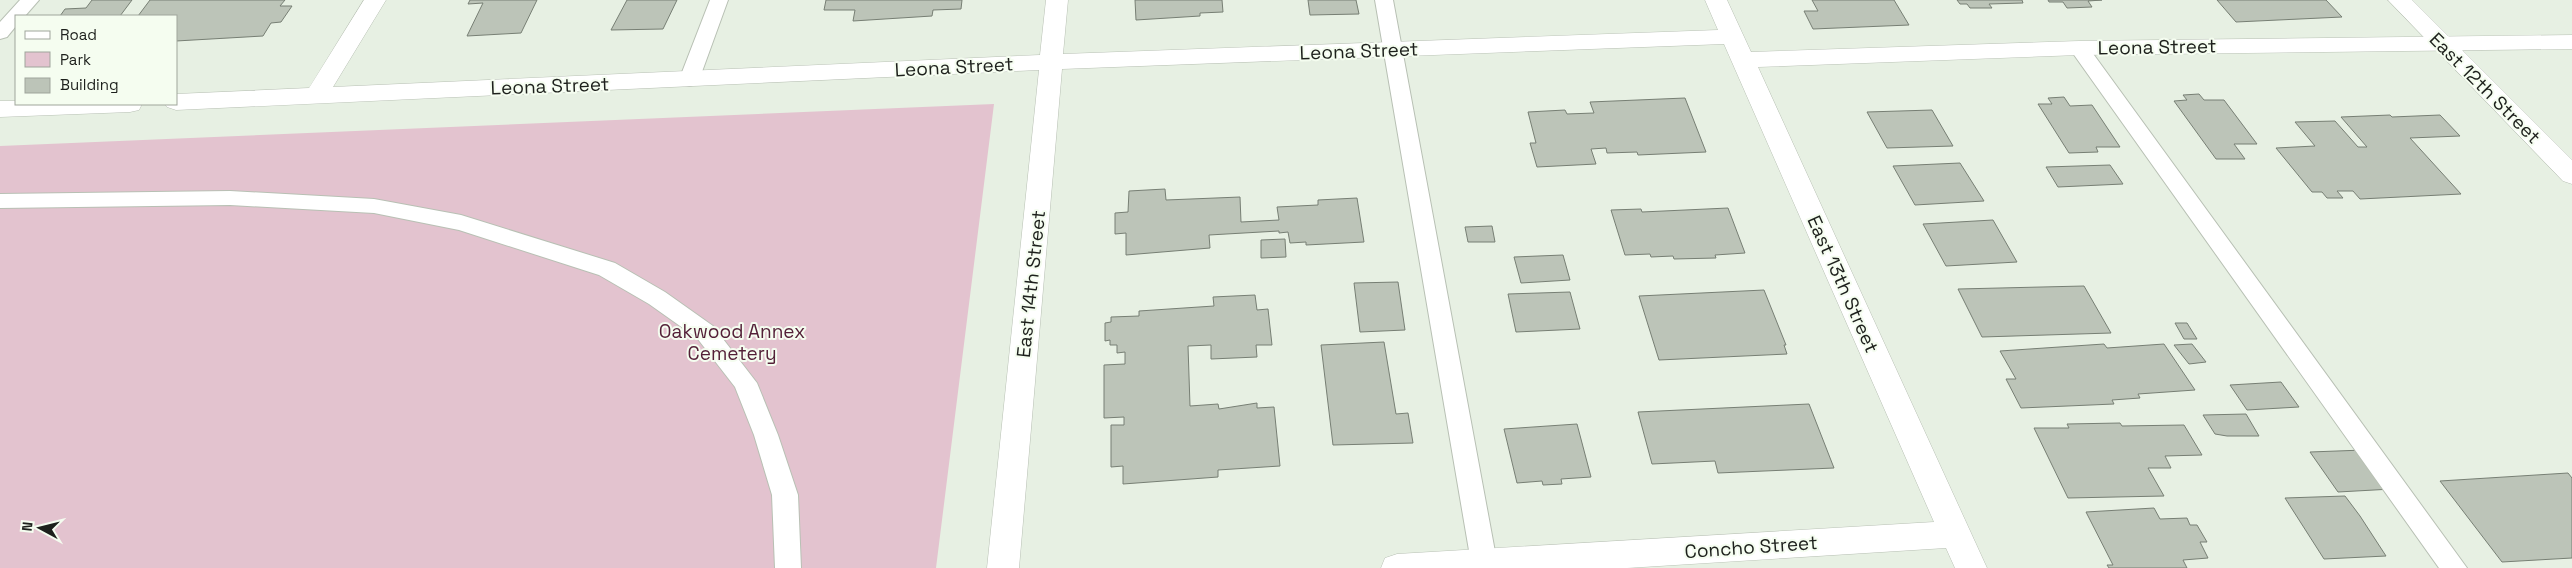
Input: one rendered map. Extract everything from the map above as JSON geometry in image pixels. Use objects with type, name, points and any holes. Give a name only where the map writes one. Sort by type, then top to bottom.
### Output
[{"type":"street","points":[[316,96],[376,0]]},
{"type":"street","name":"East 14th Street","points":[[1003,568],[1053,62],[1057,0]]},
{"type":"street","name":"East 13th Street","points":[[1716,0],[1971,568]]},
{"type":"street","name":"East 12th Street","points":[[2399,0],[2440,44],[2572,175]]},
{"type":"street","name":"Leona Street","points":[[178,102],[1053,62],[1394,50],[2079,48],[2572,42]]},
{"type":"street","points":[[0,109],[104,105]]},
{"type":"street","name":"Concho Street","points":[[1397,568],[1485,566],[1955,534]]},
{"type":"lane","points":[[16,15],[30,0]]},
{"type":"lane","points":[[690,80],[719,0]]},
{"type":"lane","points":[[1384,0],[1485,566]]},
{"type":"lane","points":[[0,33],[15,16]]},
{"type":"lane","points":[[2079,48],[2454,568]]},
{"type":"lane","points":[[0,201],[230,198],[374,206],[461,223],[607,268],[657,298],[705,332],[744,383],[766,435],[785,495],[788,568]]},
{"type":"green space","name":"Oakwood Annex Cemetery","points":[[994,104],[936,568],[0,568],[0,146]]},
{"type":"building","points":[[92,0],[132,0],[121,15],[61,15],[65,9],[86,8]]},
{"type":"building","points":[[150,0],[285,0],[280,6],[292,6],[281,22],[271,23],[263,36],[178,41],[178,15],[139,15]]},
{"type":"building","points":[[470,0],[537,0],[521,33],[467,36],[483,3],[468,4]]},
{"type":"building","points":[[627,0],[677,0],[663,29],[611,30]]},
{"type":"building","points":[[826,0],[962,0],[961,9],[933,10],[932,16],[853,21],[855,10],[824,10]]},
{"type":"building","points":[[1135,0],[1222,0],[1223,12],[1200,13],[1200,16],[1136,20]]},
{"type":"building","points":[[1308,0],[1356,0],[1359,14],[1310,15]]},
{"type":"building","points":[[1812,0],[1894,0],[1909,25],[1813,29],[1804,11],[1818,11]]},
{"type":"building","points":[[1957,0],[2022,0],[2023,3],[1989,4],[1992,8],[1970,8],[1967,4],[1960,4]]},
{"type":"building","points":[[2048,0],[2102,0],[2088,1],[2092,7],[2067,8],[2063,2],[2049,2]]},
{"type":"building","points":[[2217,0],[2326,0],[2342,17],[2236,22]]},
{"type":"building","points":[[2199,94],[2204,100],[2224,100],[2257,144],[2234,144],[2245,159],[2216,159],[2174,101],[2187,100],[2183,95]]},
{"type":"building","points":[[2064,97],[2070,106],[2092,105],[2120,147],[2096,147],[2098,152],[2069,153],[2038,104],[2052,104],[2048,98]]},
{"type":"building","points":[[1685,98],[1706,152],[1638,155],[1637,152],[1607,153],[1606,148],[1591,149],[1596,164],[1537,167],[1530,143],[1536,143],[1528,112],[1565,110],[1567,114],[1594,113],[1590,102]]},
{"type":"building","points":[[1932,110],[1953,146],[1887,148],[1867,112]]},
{"type":"building","points":[[2390,115],[2392,117],[2440,115],[2460,136],[2410,138],[2461,194],[2360,199],[2353,191],[2337,191],[2343,198],[2327,198],[2322,192],[2312,192],[2276,148],[2315,146],[2295,122],[2335,121],[2358,147],[2367,147],[2341,117]]},
{"type":"building","points":[[1960,163],[1984,201],[1915,205],[1893,166]]},
{"type":"building","points":[[2110,165],[2123,184],[2058,187],[2046,167]]},
{"type":"building","points":[[1165,189],[1166,200],[1240,197],[1241,222],[1279,220],[1277,207],[1318,205],[1318,200],[1357,198],[1364,242],[1306,245],[1306,242],[1290,243],[1288,232],[1279,233],[1279,231],[1209,235],[1210,248],[1126,255],[1126,233],[1115,234],[1115,213],[1128,212],[1129,191]]},
{"type":"building","points":[[1728,208],[1745,253],[1715,255],[1716,258],[1674,259],[1673,256],[1651,257],[1650,254],[1625,255],[1611,210],[1641,209],[1642,212]]},
{"type":"building","points":[[1993,220],[2017,262],[1946,266],[1923,224]]},
{"type":"building","points":[[1492,226],[1495,242],[1468,242],[1465,227]]},
{"type":"building","points":[[1285,239],[1286,257],[1261,258],[1261,240]]},
{"type":"building","points":[[1563,255],[1570,280],[1521,283],[1514,257]]},
{"type":"building","points":[[1398,282],[1405,330],[1360,332],[1354,283]]},
{"type":"building","points":[[2084,286],[2111,333],[1982,337],[1958,289]]},
{"type":"building","points":[[1764,290],[1786,345],[1784,345],[1787,354],[1659,360],[1639,296]]},
{"type":"building","points":[[1570,292],[1580,329],[1516,332],[1508,294]]},
{"type":"building","points":[[1255,295],[1257,310],[1268,309],[1272,345],[1256,345],[1257,357],[1211,359],[1211,345],[1188,346],[1190,406],[1218,404],[1219,409],[1257,403],[1257,408],[1274,407],[1280,466],[1218,470],[1218,477],[1123,484],[1123,466],[1111,467],[1111,425],[1124,425],[1124,417],[1104,418],[1104,365],[1125,364],[1125,352],[1117,353],[1117,345],[1110,345],[1110,340],[1105,341],[1105,323],[1111,322],[1111,317],[1139,316],[1139,311],[1214,306],[1213,297]]},
{"type":"building","points":[[2175,323],[2187,323],[2197,339],[2184,339]]},
{"type":"building","points":[[1384,342],[1396,414],[1408,413],[1413,443],[1333,445],[1321,345]]},
{"type":"building","points":[[2104,344],[2107,348],[2164,344],[2195,390],[2138,394],[2140,398],[2112,400],[2114,404],[2021,408],[2006,379],[2016,379],[2000,351]]},
{"type":"building","points":[[2192,344],[2206,362],[2189,364],[2174,345]]},
{"type":"building","points":[[2281,382],[2299,407],[2247,410],[2230,385]]},
{"type":"building","points":[[1809,404],[1834,468],[1718,473],[1715,461],[1652,464],[1638,412]]},
{"type":"building","points":[[2246,414],[2259,436],[2215,434],[2203,415]]},
{"type":"building","points":[[2120,423],[2122,426],[2184,425],[2202,455],[2165,456],[2171,468],[2148,468],[2164,496],[2068,498],[2034,428],[2069,428],[2067,424]]},
{"type":"building","points":[[1577,424],[1591,477],[1561,479],[1562,484],[1543,485],[1542,481],[1517,483],[1504,429]]},
{"type":"building","points":[[2364,450],[2392,489],[2338,492],[2310,452]]},
{"type":"building","points":[[2568,473],[2572,478],[2572,558],[2502,562],[2440,481]]},
{"type":"building","points":[[2345,496],[2386,556],[2324,559],[2285,498]]},
{"type":"building","points":[[2154,508],[2160,519],[2187,518],[2190,525],[2197,525],[2207,542],[2200,542],[2208,558],[2183,560],[2187,568],[2109,568],[2107,565],[2113,565],[2086,512]]}]
